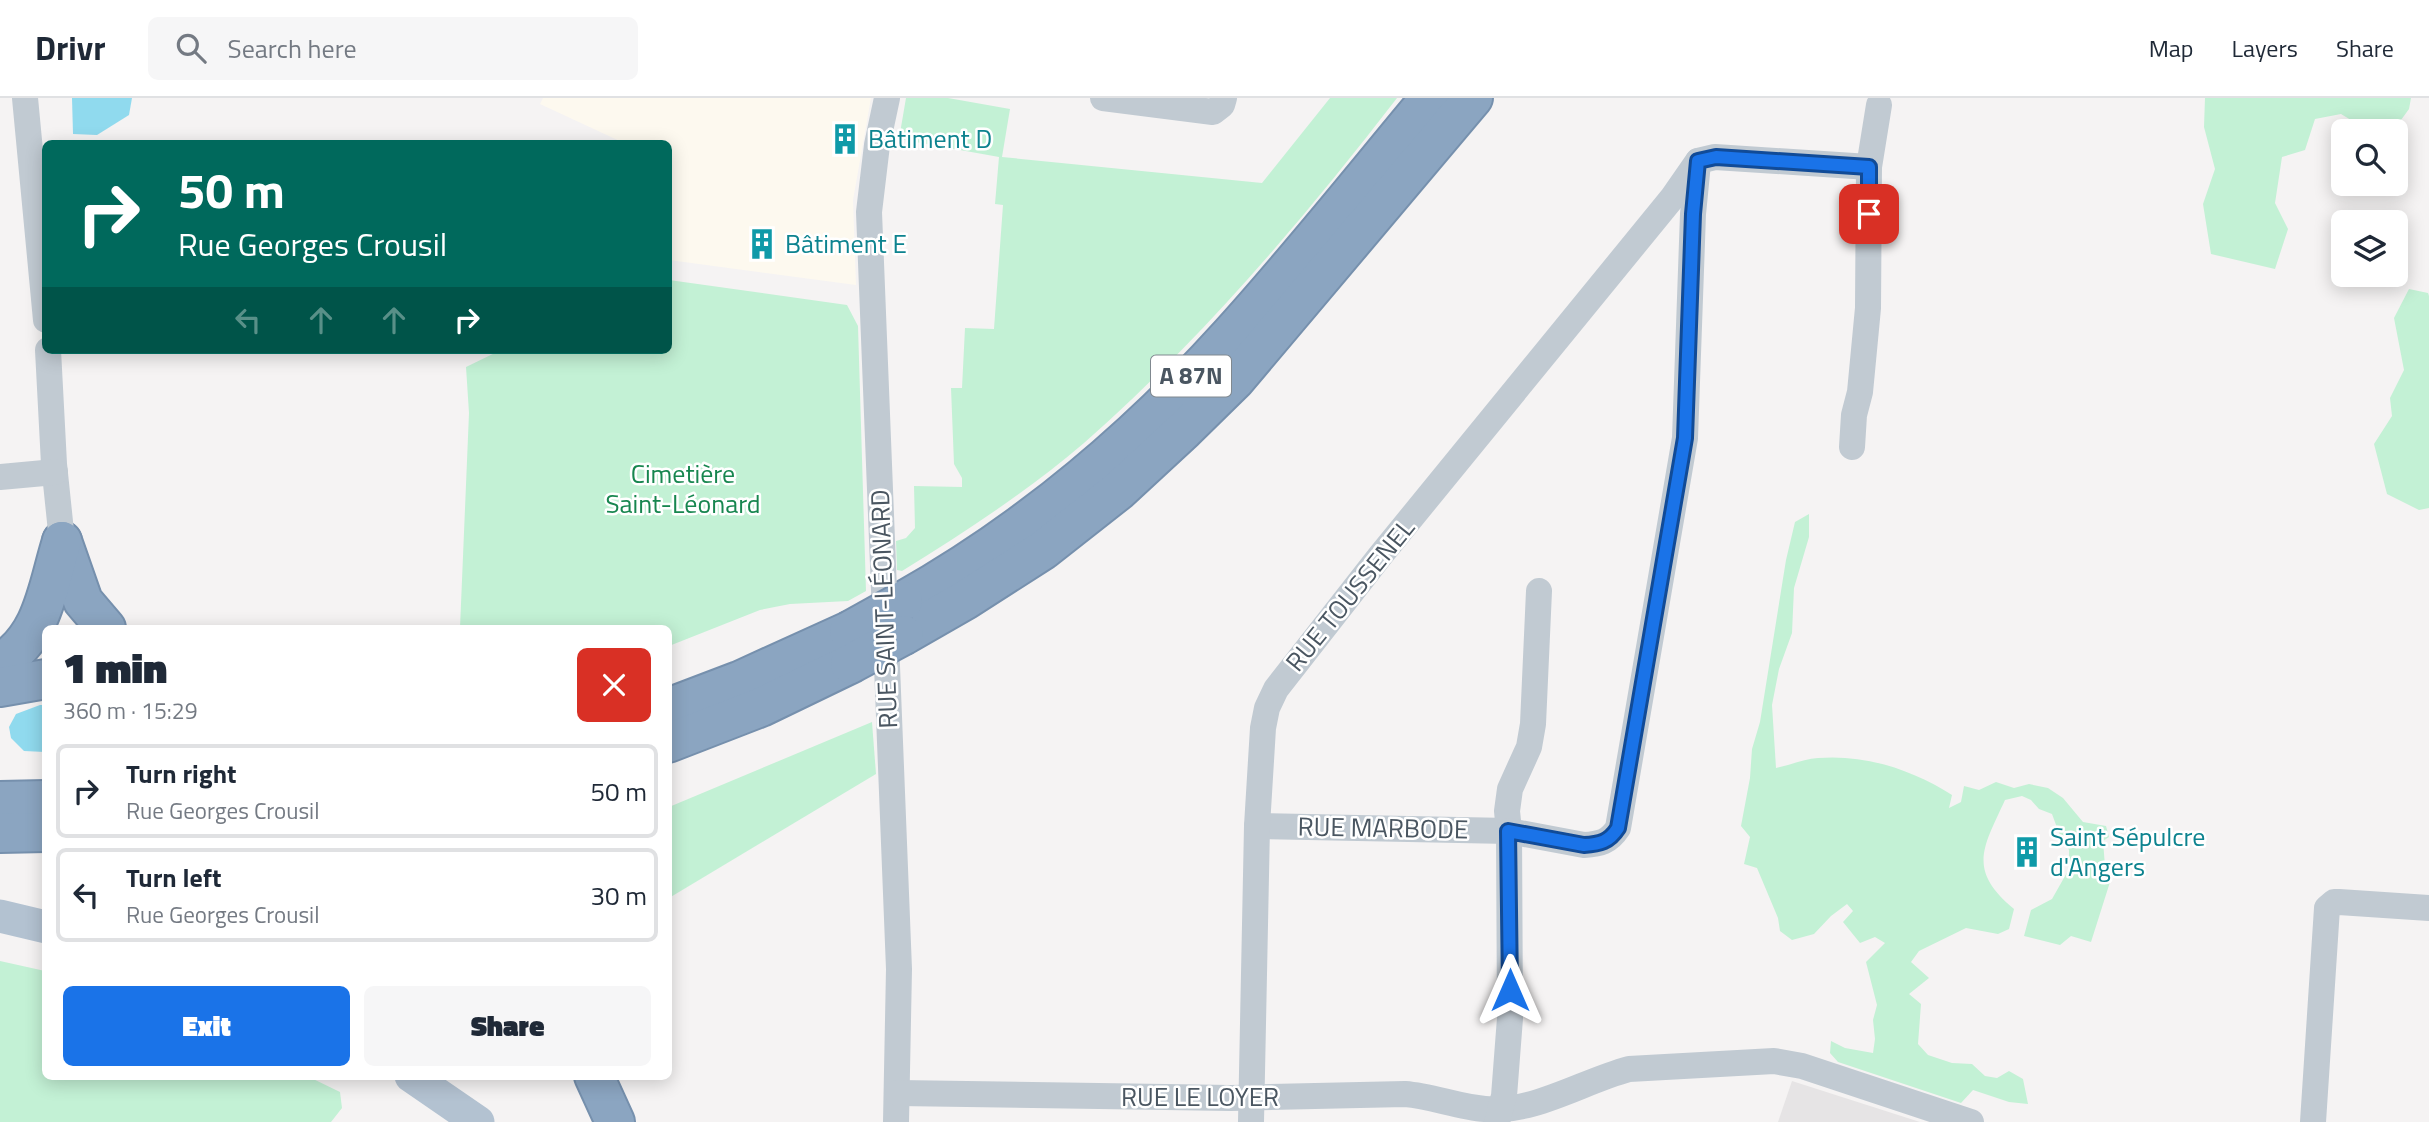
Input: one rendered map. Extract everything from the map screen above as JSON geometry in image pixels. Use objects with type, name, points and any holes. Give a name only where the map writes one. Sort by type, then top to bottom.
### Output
[{"type":"highway","name":"A 87N","points":[[672,741],[761,707],[849,648],[904,618],[965,600],[1042,550],[1118,491],[1235,380],[1473,98]]},
{"type":"highway","name":"A 87N","points":[[904,618],[968,562],[1020,525],[1109,454],[1149,418],[1230,335],[1425,103]]},
{"type":"highway","points":[[62,541],[83,601],[103,625]]},
{"type":"highway","points":[[0,663],[31,635],[45,607],[62,541]]},
{"type":"highway","name":"A 87N","points":[[672,706],[739,681],[849,648]]},
{"type":"highway","points":[[0,687],[42,680]]},
{"type":"highway","points":[[0,802],[42,800]]},
{"type":"highway","points":[[0,833],[42,832]]},
{"type":"highway","points":[[596,1080],[615,1122]]},
{"type":"main road","points":[[0,916],[42,926]]},
{"type":"main road","points":[[417,1080],[478,1122]]},
{"type":"street","points":[[25,98],[42,278]]},
{"type":"street","name":"RUE SAINT-LÉONARD","points":[[887,98],[877,145],[869,212],[898,942],[896,1122]]},
{"type":"street","points":[[1103,98],[1213,112],[1222,105],[1224,98]]},
{"type":"street","points":[[1852,447],[1868,307],[1869,167],[1879,106]]},
{"type":"street","points":[[1698,161],[1716,157],[1869,167]]},
{"type":"street","name":"RUE TOUSSENEL","points":[[1251,1110],[1257,825],[1263,728],[1267,708],[1276,689],[1372,567],[1673,197],[1698,161]]},
{"type":"street","name":"RUE MARBODE","points":[[1257,825],[1508,831],[1584,845],[1596,845],[1606,841],[1618,828],[1685,438],[1693,214],[1698,161]]},
{"type":"street","points":[[48,354],[62,541]]},
{"type":"street","points":[[0,477],[55,472]]},
{"type":"street","points":[[1499,1115],[1504,1096],[1510,1018],[1507,811],[1510,789],[1529,747],[1533,724],[1539,591]]},
{"type":"street","points":[[2313,1122],[2327,908],[2334,902],[2429,908]]},
{"type":"street","name":"RUE LE LOYER","points":[[898,1093],[1086,1098],[1251,1110],[1405,1094],[1431,1096],[1499,1115],[1629,1069],[1774,1061],[1802,1066],[1971,1122]]},
{"type":"shaded area","points":[[543,98],[871,98],[853,200],[856,285],[672,260],[672,140],[618,140],[540,104]]},
{"type":"shaded area","points":[[1792,1081],[1920,1122],[1778,1122]]},
{"type":"green space","points":[[906,98],[948,98],[1010,109],[1002,157],[1262,183],[1330,98],[1397,98],[1287,234],[1169,363],[1084,443],[1041,478],[902,571],[897,570],[896,541],[906,538],[915,528],[914,486],[962,487],[962,478],[954,464],[951,388],[962,388],[965,328],[994,329],[1003,205],[995,204],[999,157],[899,139]]},
{"type":"green space","points":[[2205,98],[2411,98],[2409,109],[2402,119],[2349,119],[2341,114],[2315,119],[2305,150],[2282,157],[2275,203],[2288,229],[2275,269],[2211,254],[2203,204],[2215,169],[2204,127]]},
{"type":"green space","name":"Cimetière Saint-Léonard","points":[[672,280],[847,305],[858,326],[866,591],[848,601],[790,604],[760,610],[672,645],[672,625],[460,625],[469,413],[466,367],[493,354],[672,354]]},
{"type":"green space","points":[[2409,289],[2428,293],[2429,296],[2429,508],[2419,510],[2387,494],[2374,444],[2392,416],[2390,398],[2404,370],[2394,318]]},
{"type":"green space","points":[[1809,514],[1809,537],[1794,588],[1792,633],[1779,669],[1772,705],[1776,768],[1818,758],[1871,761],[1905,771],[1952,795],[1949,808],[1961,802],[1964,786],[1979,790],[1996,782],[2014,788],[2029,784],[2048,788],[2063,798],[2083,822],[2106,826],[2109,837],[2103,841],[2105,866],[2110,882],[2091,942],[2071,936],[2060,945],[2024,936],[2031,910],[2052,899],[2069,869],[2069,850],[2052,814],[2039,809],[2031,800],[2022,796],[2005,800],[1986,845],[1984,858],[1990,882],[2014,909],[2009,929],[1998,934],[1966,928],[1919,951],[1911,962],[1929,978],[1909,994],[1921,1004],[1918,1044],[1928,1055],[1952,1063],[1972,1064],[1985,1076],[1997,1078],[2009,1071],[2023,1079],[2028,1104],[2009,1102],[1973,1090],[1961,1103],[1838,1062],[1830,1053],[1831,1041],[1845,1048],[1873,1053],[1873,1020],[1877,1005],[1866,962],[1885,943],[1875,937],[1860,943],[1843,922],[1853,911],[1847,904],[1814,934],[1792,940],[1780,931],[1778,918],[1757,868],[1744,864],[1750,837],[1741,826],[1786,560],[1795,522]]},
{"type":"green space","points":[[872,722],[876,774],[672,896],[672,806]]},
{"type":"green space","points":[[0,961],[42,970],[42,1080],[315,1080],[340,1092],[342,1108],[331,1122],[0,1122]]},
{"type":"water","points":[[72,98],[132,98],[129,115],[97,135],[73,134]]},
{"type":"water","points":[[42,705],[42,752],[24,751],[11,738],[9,727],[16,714]]},
{"type":"place","name":"Bâtiment D","points":[[845,139]]},
{"type":"place","name":"Bâtiment E","points":[[762,244]]},
{"type":"place","name":"Saint Sépulcre d'Angers","points":[[2027,852]]},
{"type":"route","points":[[1510,990],[1508,831],[1596,845],[1606,841],[1618,828],[1685,438],[1693,214],[1698,161],[1716,157],[1869,167],[1869,214]]}]
